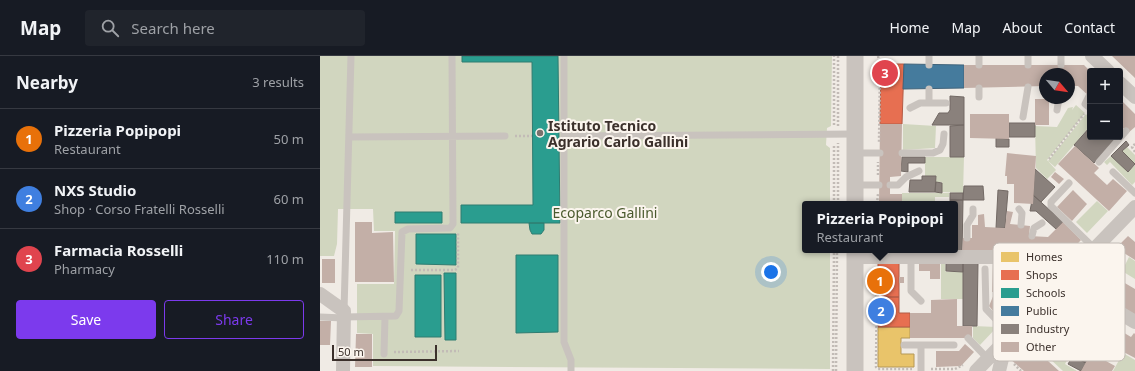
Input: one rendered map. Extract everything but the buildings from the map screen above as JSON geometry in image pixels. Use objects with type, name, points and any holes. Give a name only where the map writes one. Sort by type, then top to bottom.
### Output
[{"type":"street","points":[[855,56],[855,201]]},
{"type":"street","points":[[1092,56],[1105,68]]},
{"type":"street","points":[[1123,86],[1135,97]]},
{"type":"street","points":[[1101,243],[1131,214]]},
{"type":"street","points":[[855,371],[855,254],[911,258],[930,254],[993,255]]},
{"type":"street","points":[[320,294],[344,315],[343,371]]},
{"type":"street","points":[[1125,316],[1135,322]]},
{"type":"street","points":[[976,371],[993,354]]},
{"type":"street","points":[[999,371],[1001,361]]},
{"type":"lane","points":[[344,315],[351,56]]},
{"type":"lane","points":[[320,317],[344,315],[384,317],[396,316],[399,312],[402,232],[408,229],[450,228],[453,224],[452,56]]},
{"type":"lane","points":[[564,56],[564,342],[571,360],[571,371]]},
{"type":"lane","points":[[929,56],[929,65]]},
{"type":"lane","points":[[979,56],[979,65]]},
{"type":"lane","points":[[1028,56],[1028,65]]},
{"type":"lane","points":[[1061,56],[1061,65]]},
{"type":"lane","points":[[1023,117],[1028,87]]},
{"type":"lane","points":[[979,88],[979,97]]},
{"type":"lane","points":[[929,89],[929,103]]},
{"type":"lane","points":[[910,108],[920,103],[946,103]]},
{"type":"lane","points":[[1057,110],[1058,104]]},
{"type":"lane","points":[[564,136],[855,134]]},
{"type":"lane","points":[[902,152],[933,152],[940,150],[943,144],[944,134]]},
{"type":"lane","points":[[349,137],[505,136]]},
{"type":"lane","points":[[1099,162],[1116,140]]},
{"type":"lane","points":[[855,153],[879,153]]},
{"type":"lane","points":[[890,185],[898,185],[906,177],[919,171]]},
{"type":"lane","points":[[1113,172],[1135,192]]},
{"type":"lane","points":[[1069,183],[1051,202],[1051,206],[1089,243]]},
{"type":"lane","points":[[855,185],[878,185]]},
{"type":"lane","points":[[967,238],[967,225],[973,215],[973,209]]},
{"type":"lane","points":[[1018,209],[1022,213],[1021,225]]},
{"type":"lane","points":[[1032,236],[1034,228],[1042,223]]},
{"type":"lane","points":[[911,258],[911,291],[921,301]]},
{"type":"lane","points":[[985,269],[986,309],[993,314]]},
{"type":"lane","points":[[384,317],[384,353]]},
{"type":"lane","points":[[968,338],[988,359]]},
{"type":"lane","points":[[904,345],[954,345]]},
{"type":"lane","points":[[921,345],[921,371]]},
{"type":"path","points":[[878,56],[880,66],[878,201]]},
{"type":"path","points":[[1049,159],[1087,112]]},
{"type":"path","points":[[505,136],[532,136]]},
{"type":"path","points":[[1135,144],[1132,147],[1135,152]]},
{"type":"path","points":[[400,270],[455,270],[458,268],[458,228],[453,224]]},
{"type":"path","points":[[834,253],[834,371]]},
{"type":"path","points":[[834,371],[838,253]]},
{"type":"path","points":[[384,353],[459,351]]},
{"type":"green space","name":"Ecoparco Gallini","points":[[320,56],[832,56],[831,126],[827,128],[826,145],[830,148],[830,201],[802,201],[802,253],[830,253],[830,369],[373,366],[373,334],[357,333],[357,284],[394,284],[395,231],[374,231],[373,209],[338,209],[337,244],[334,256],[320,256]]},
{"type":"green space","points":[[1076,105],[1085,113],[1047,160],[1056,170],[1047,179],[1036,168],[1035,126],[1057,127],[1068,108],[1073,107],[1072,110]]},
{"type":"green space","points":[[1086,114],[1087,130],[1055,167],[1048,161]]},
{"type":"green space","points":[[903,124],[936,126],[935,148],[903,150]]},
{"type":"green space","points":[[1127,147],[1135,155],[1135,164],[1122,151]]},
{"type":"green space","points":[[1111,156],[1128,172],[1135,165],[1135,182],[1132,185],[1110,162],[1107,165],[1104,162]]},
{"type":"green space","points":[[925,157],[964,157],[963,193],[942,192],[942,182],[936,182],[936,176],[925,176]]},
{"type":"green space","points":[[902,193],[949,193],[949,197],[935,197],[935,201],[902,201]]},
{"type":"green space","points":[[1097,201],[1108,211],[1087,233],[1076,222]]},
{"type":"green space","points":[[1129,257],[1135,261],[1135,279],[1125,273],[1125,265]]},
{"type":"green space","points":[[941,263],[945,263],[946,272],[963,272],[963,299],[941,299]]},
{"type":"green space","points":[[973,326],[993,327],[993,331],[980,345],[973,338]]},
{"type":"green space","points":[[1125,354],[1135,360],[1135,371],[1113,371],[1119,361],[1125,361]]},
{"type":"green space","points":[[1052,361],[1067,361],[1065,364],[1077,371],[1063,371]]},
{"type":"place","name":"Farmacia Rosselli","points":[[885,73]]},
{"type":"place","name":"Istituto Tecnico Agrario Carlo Gallini","points":[[540,133]]},
{"type":"place","name":"Pizzeria Popipopi","points":[[880,281]]},
{"type":"place","name":"NXS Studio","points":[[881,311]]}]
